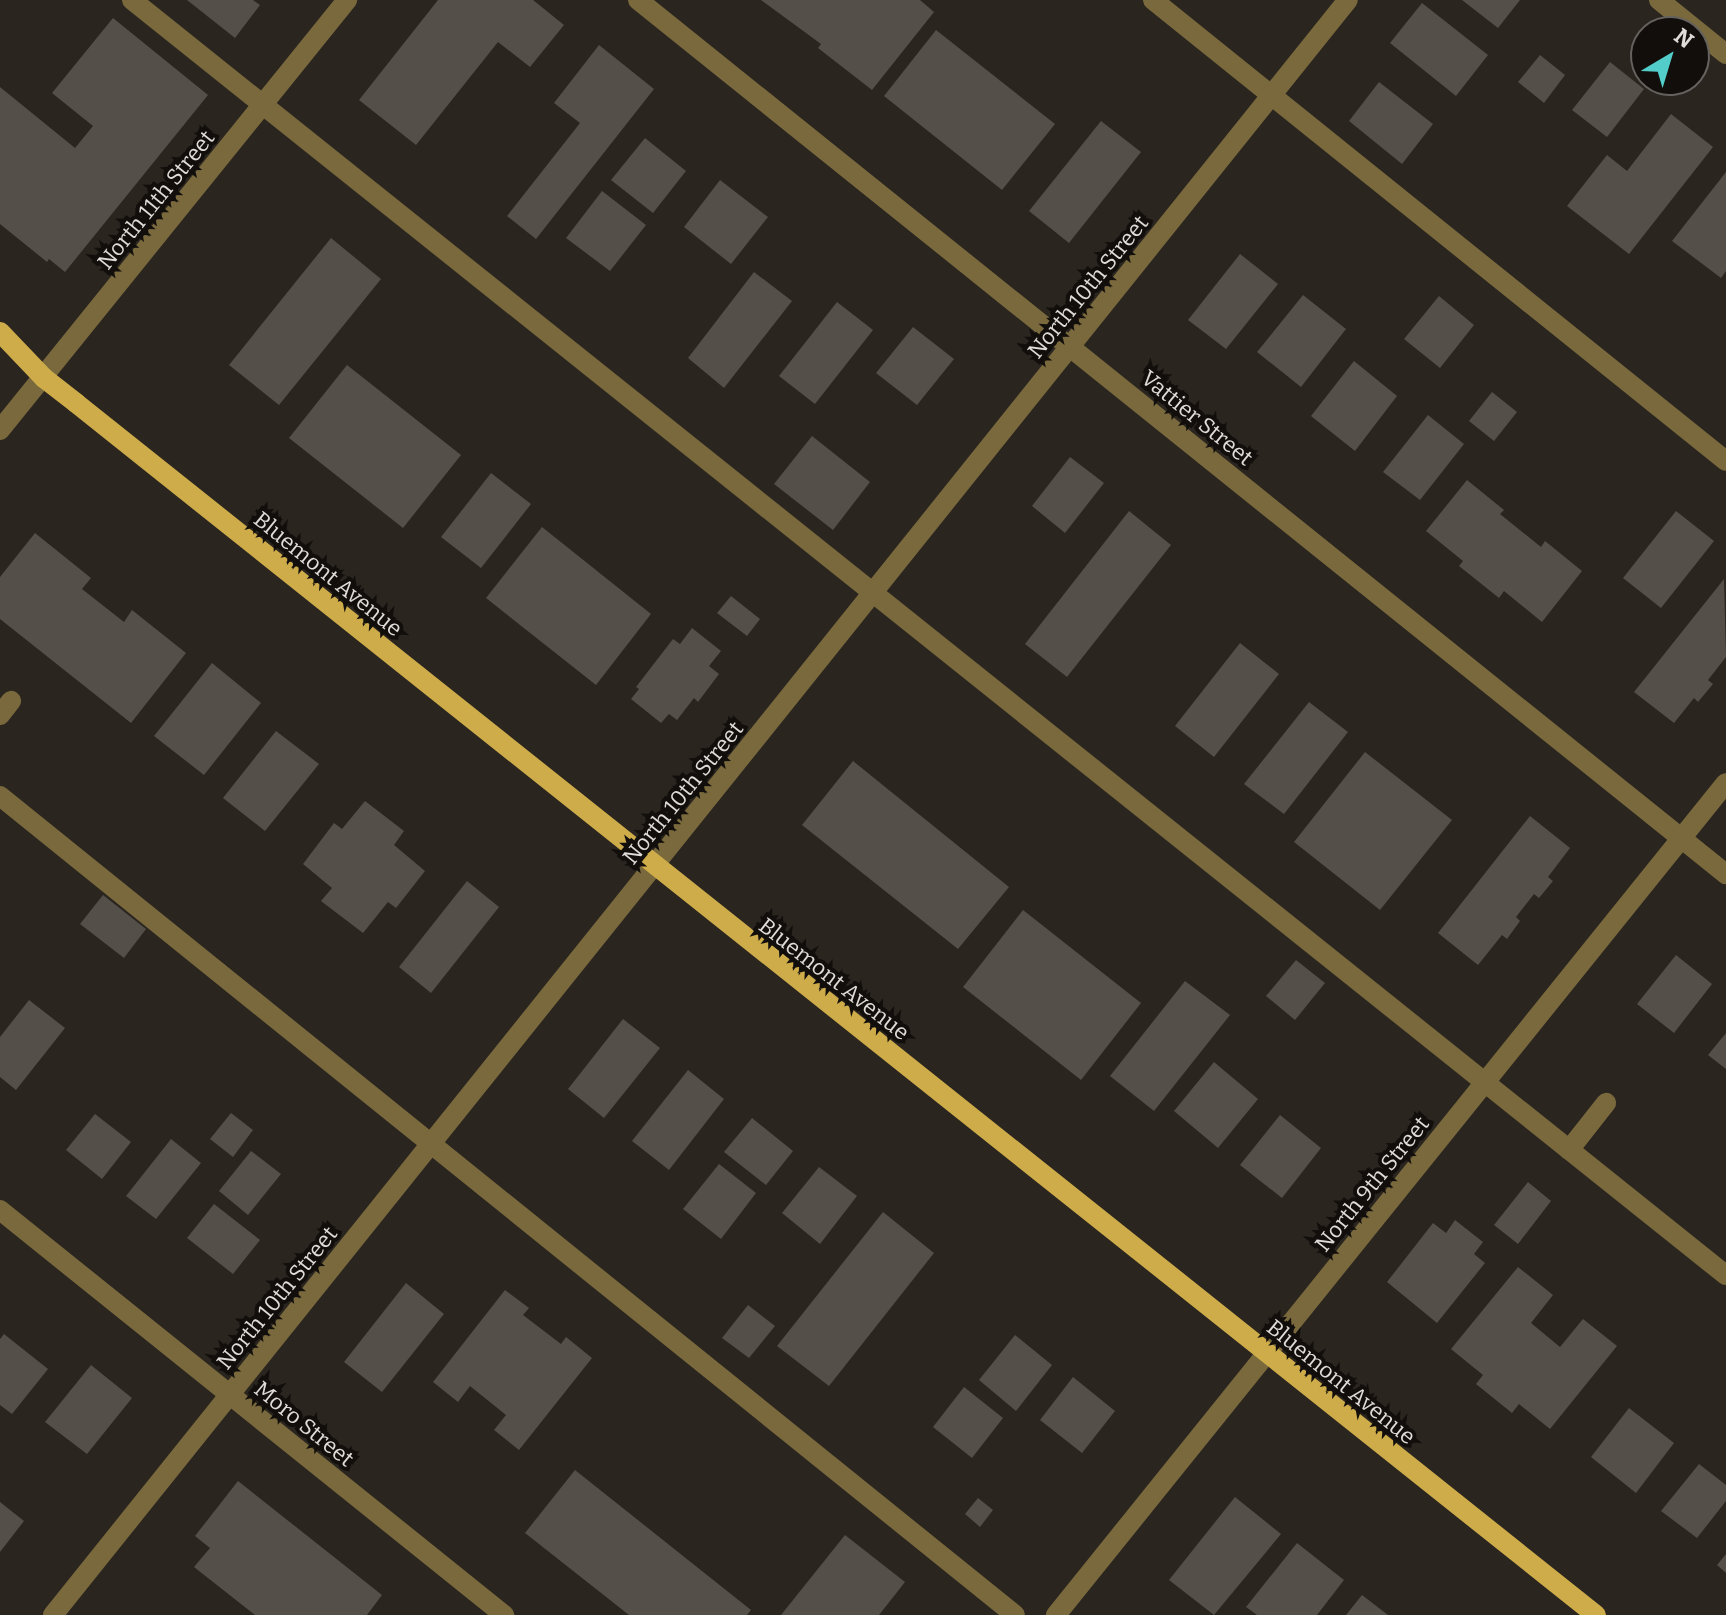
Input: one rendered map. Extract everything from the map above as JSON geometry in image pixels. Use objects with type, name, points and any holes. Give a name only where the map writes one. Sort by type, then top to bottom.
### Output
[{"type":"main road","name":"Bluemont Avenue","points":[[0,332],[44,378]]},
{"type":"main road","name":"Bluemont Avenue","points":[[0,351],[44,378],[1596,1615]]},
{"type":"street","points":[[132,0],[1726,1275]]},
{"type":"street","name":"North 11th Street","points":[[0,430],[347,0]]},
{"type":"street","name":"Vattier Street","points":[[638,0],[1726,874]]},
{"type":"street","points":[[1153,0],[1726,461]]},
{"type":"street","name":"North 10th Street","points":[[53,1615],[1348,0]]},
{"type":"street","points":[[1659,0],[1726,54]]},
{"type":"street","name":"North 9th Street","points":[[1056,1615],[1726,783]]},
{"type":"street","points":[[0,796],[1015,1615]]},
{"type":"street","points":[[1569,1150],[1606,1103]]},
{"type":"street","name":"Moro Street","points":[[0,1210],[504,1615]]},
{"type":"building","points":[[187,0],[253,0],[260,5],[235,38]]},
{"type":"building","points":[[438,0],[533,0],[564,25],[530,67],[498,42],[416,145],[359,100]]},
{"type":"building","points":[[761,0],[920,0],[934,12],[872,90],[818,48],[821,44]]},
{"type":"building","points":[[1462,0],[1520,0],[1498,28]]},
{"type":"building","points":[[1422,3],[1488,55],[1456,96],[1390,43]]},
{"type":"building","points":[[113,18],[208,95],[65,272],[49,259],[47,262],[0,224],[0,87],[75,148],[93,126],[52,93]]},
{"type":"building","points":[[936,30],[1055,124],[1002,190],[884,96]]},
{"type":"building","points":[[599,45],[654,89],[536,239],[507,216],[580,123],[554,103]]},
{"type":"building","points":[[1540,55],[1565,75],[1544,103],[1518,82]]},
{"type":"building","points":[[1610,62],[1630,78],[1630,96],[1639,96],[1607,137],[1572,110]]},
{"type":"building","points":[[1379,82],[1433,124],[1402,164],[1349,121]]},
{"type":"building","points":[[1671,114],[1713,147],[1629,254],[1567,206],[1607,155],[1627,171]]},
{"type":"building","points":[[1101,121],[1141,152],[1069,243],[1029,211]]},
{"type":"building","points":[[645,138],[686,171],[653,213],[611,180]]},
{"type":"building","points":[[1726,172],[1726,271],[1721,278],[1672,241]]},
{"type":"building","points":[[720,180],[768,217],[731,264],[684,227]]},
{"type":"building","points":[[602,191],[646,225],[610,271],[566,238]]},
{"type":"building","points":[[331,238],[381,279],[279,405],[229,365]]},
{"type":"building","points":[[1240,254],[1278,284],[1226,349],[1188,320]]},
{"type":"building","points":[[754,272],[792,301],[724,388],[688,358]]},
{"type":"building","points":[[1303,295],[1346,329],[1301,387],[1257,352]]},
{"type":"building","points":[[1439,296],[1474,325],[1440,368],[1404,339]]},
{"type":"building","points":[[837,302],[873,330],[815,404],[779,376]]},
{"type":"building","points":[[913,327],[954,359],[917,405],[876,373]]},
{"type":"building","points":[[1354,361],[1397,396],[1355,451],[1311,416]]},
{"type":"building","points":[[347,365],[461,455],[403,528],[289,438]]},
{"type":"building","points":[[1492,392],[1517,412],[1494,441],[1469,421]]},
{"type":"building","points":[[1428,415],[1464,444],[1420,500],[1383,472]]},
{"type":"building","points":[[812,436],[870,482],[833,530],[774,484]]},
{"type":"building","points":[[1070,457],[1104,483],[1065,533],[1032,506]]},
{"type":"building","points":[[491,473],[531,504],[481,568],[441,537]]},
{"type":"building","points":[[1467,480],[1504,510],[1500,514],[1541,547],[1545,541],[1582,571],[1542,622],[1504,591],[1499,598],[1459,566],[1463,561],[1426,531]]},
{"type":"building","points":[[1129,511],[1171,545],[1067,677],[1025,644]]},
{"type":"building","points":[[1676,511],[1714,541],[1661,608],[1623,578]]},
{"type":"building","points":[[542,527],[651,614],[596,685],[486,598]]},
{"type":"building","points":[[35,533],[91,578],[82,589],[124,622],[132,610],[186,653],[131,723],[0,619],[0,577]]},
{"type":"building","points":[[1724,579],[1726,657],[1708,680],[1713,684],[1698,702],[1694,698],[1674,723],[1634,692]]},
{"type":"building","points":[[731,596],[760,619],[747,636],[717,613]]},
{"type":"building","points":[[692,628],[721,651],[709,666],[719,674],[698,702],[694,698],[677,720],[669,714],[661,723],[631,699],[639,689],[636,687],[673,639],[680,644]]},
{"type":"building","points":[[1240,643],[1279,674],[1214,757],[1175,726]]},
{"type":"building","points":[[212,663],[261,703],[204,775],[154,736]]},
{"type":"building","points":[[1309,702],[1348,732],[1284,814],[1244,784]]},
{"type":"building","points":[[276,731],[319,764],[265,831],[223,798]]},
{"type":"building","points":[[1365,752],[1452,820],[1380,910],[1294,842]]},
{"type":"building","points":[[853,761],[1009,887],[958,949],[802,825]]},
{"type":"building","points":[[365,801],[404,831],[394,845],[425,871],[396,908],[388,902],[363,933],[321,901],[332,888],[303,864],[334,823],[342,829]]},
{"type":"building","points":[[1530,816],[1570,848],[1548,877],[1553,881],[1539,898],[1534,894],[1516,917],[1520,921],[1507,939],[1502,935],[1478,965],[1438,933]]},
{"type":"building","points":[[467,881],[499,907],[431,993],[399,967]]},
{"type":"building","points":[[103,895],[146,929],[124,958],[80,924]]},
{"type":"building","points":[[1023,910],[1141,1003],[1081,1080],[963,987]]},
{"type":"building","points":[[1676,955],[1712,984],[1674,1033],[1637,1004]]},
{"type":"building","points":[[1296,960],[1325,983],[1295,1020],[1266,996]]},
{"type":"building","points":[[1185,981],[1230,1015],[1154,1111],[1110,1076]]},
{"type":"building","points":[[29,1000],[65,1028],[16,1090],[0,1077],[0,1037]]},
{"type":"building","points":[[623,1019],[660,1048],[604,1118],[568,1089]]},
{"type":"building","points":[[1726,1033],[1726,1069],[1708,1055]]},
{"type":"building","points":[[1214,1062],[1258,1099],[1218,1148],[1174,1111]]},
{"type":"building","points":[[688,1070],[724,1099],[669,1170],[632,1141]]},
{"type":"building","points":[[231,1113],[253,1130],[233,1157],[210,1139]]},
{"type":"building","points":[[95,1114],[131,1142],[102,1179],[66,1150]]},
{"type":"building","points":[[1280,1115],[1321,1148],[1282,1198],[1240,1165]]},
{"type":"building","points":[[752,1118],[793,1151],[766,1185],[724,1152]]},
{"type":"building","points":[[171,1139],[201,1163],[156,1219],[126,1196]]},
{"type":"building","points":[[251,1151],[281,1174],[248,1215],[219,1191]]},
{"type":"building","points":[[719,1164],[756,1193],[721,1239],[683,1209]]},
{"type":"building","points":[[819,1167],[857,1196],[820,1244],[782,1213]]},
{"type":"building","points":[[1528,1182],[1551,1201],[1518,1244],[1494,1225]]},
{"type":"building","points":[[214,1204],[260,1240],[233,1274],[187,1238]]},
{"type":"building","points":[[883,1212],[934,1253],[829,1386],[777,1346]]},
{"type":"building","points":[[1455,1220],[1483,1242],[1474,1254],[1485,1263],[1437,1323],[1387,1282],[1433,1223],[1446,1233]]},
{"type":"building","points":[[1518,1267],[1553,1295],[1531,1323],[1560,1347],[1583,1319],[1617,1346],[1550,1429],[1519,1404],[1512,1413],[1476,1384],[1483,1375],[1451,1349]]},
{"type":"building","points":[[406,1283],[444,1314],[382,1392],[344,1362]]},
{"type":"building","points":[[505,1290],[529,1308],[523,1315],[561,1344],[566,1337],[592,1358],[519,1450],[494,1430],[506,1415],[470,1386],[458,1402],[433,1382]]},
{"type":"building","points":[[748,1305],[775,1326],[749,1358],[722,1338]]},
{"type":"building","points":[[4,1334],[48,1369],[12,1414],[0,1405],[0,1339]]},
{"type":"building","points":[[1015,1335],[1052,1365],[1016,1411],[979,1380]]},
{"type":"building","points":[[91,1365],[132,1398],[87,1454],[45,1422]]},
{"type":"building","points":[[1073,1377],[1115,1411],[1082,1453],[1040,1420]]},
{"type":"building","points":[[964,1387],[1003,1418],[972,1458],[933,1427]]},
{"type":"building","points":[[1629,1408],[1674,1443],[1636,1493],[1591,1457]]},
{"type":"building","points":[[1699,1464],[1726,1485],[1726,1501],[1697,1538],[1661,1511]]},
{"type":"building","points":[[575,1470],[751,1610],[747,1615],[629,1615],[525,1533]]},
{"type":"building","points":[[238,1481],[382,1595],[367,1615],[255,1615],[194,1567],[210,1548],[195,1536]]},
{"type":"building","points":[[1235,1497],[1281,1534],[1214,1615],[1169,1580]]},
{"type":"building","points":[[978,1498],[993,1510],[980,1527],[965,1514]]},
{"type":"building","points":[[0,1502],[24,1521],[0,1552]]},
{"type":"building","points":[[845,1535],[905,1582],[879,1615],[781,1615]]},
{"type":"building","points":[[1297,1543],[1344,1580],[1317,1615],[1257,1615],[1246,1607]]},
{"type":"building","points":[[1726,1554],[1726,1573],[1717,1565]]},
{"type":"building","points":[[1362,1595],[1388,1615],[1346,1615]]}]
